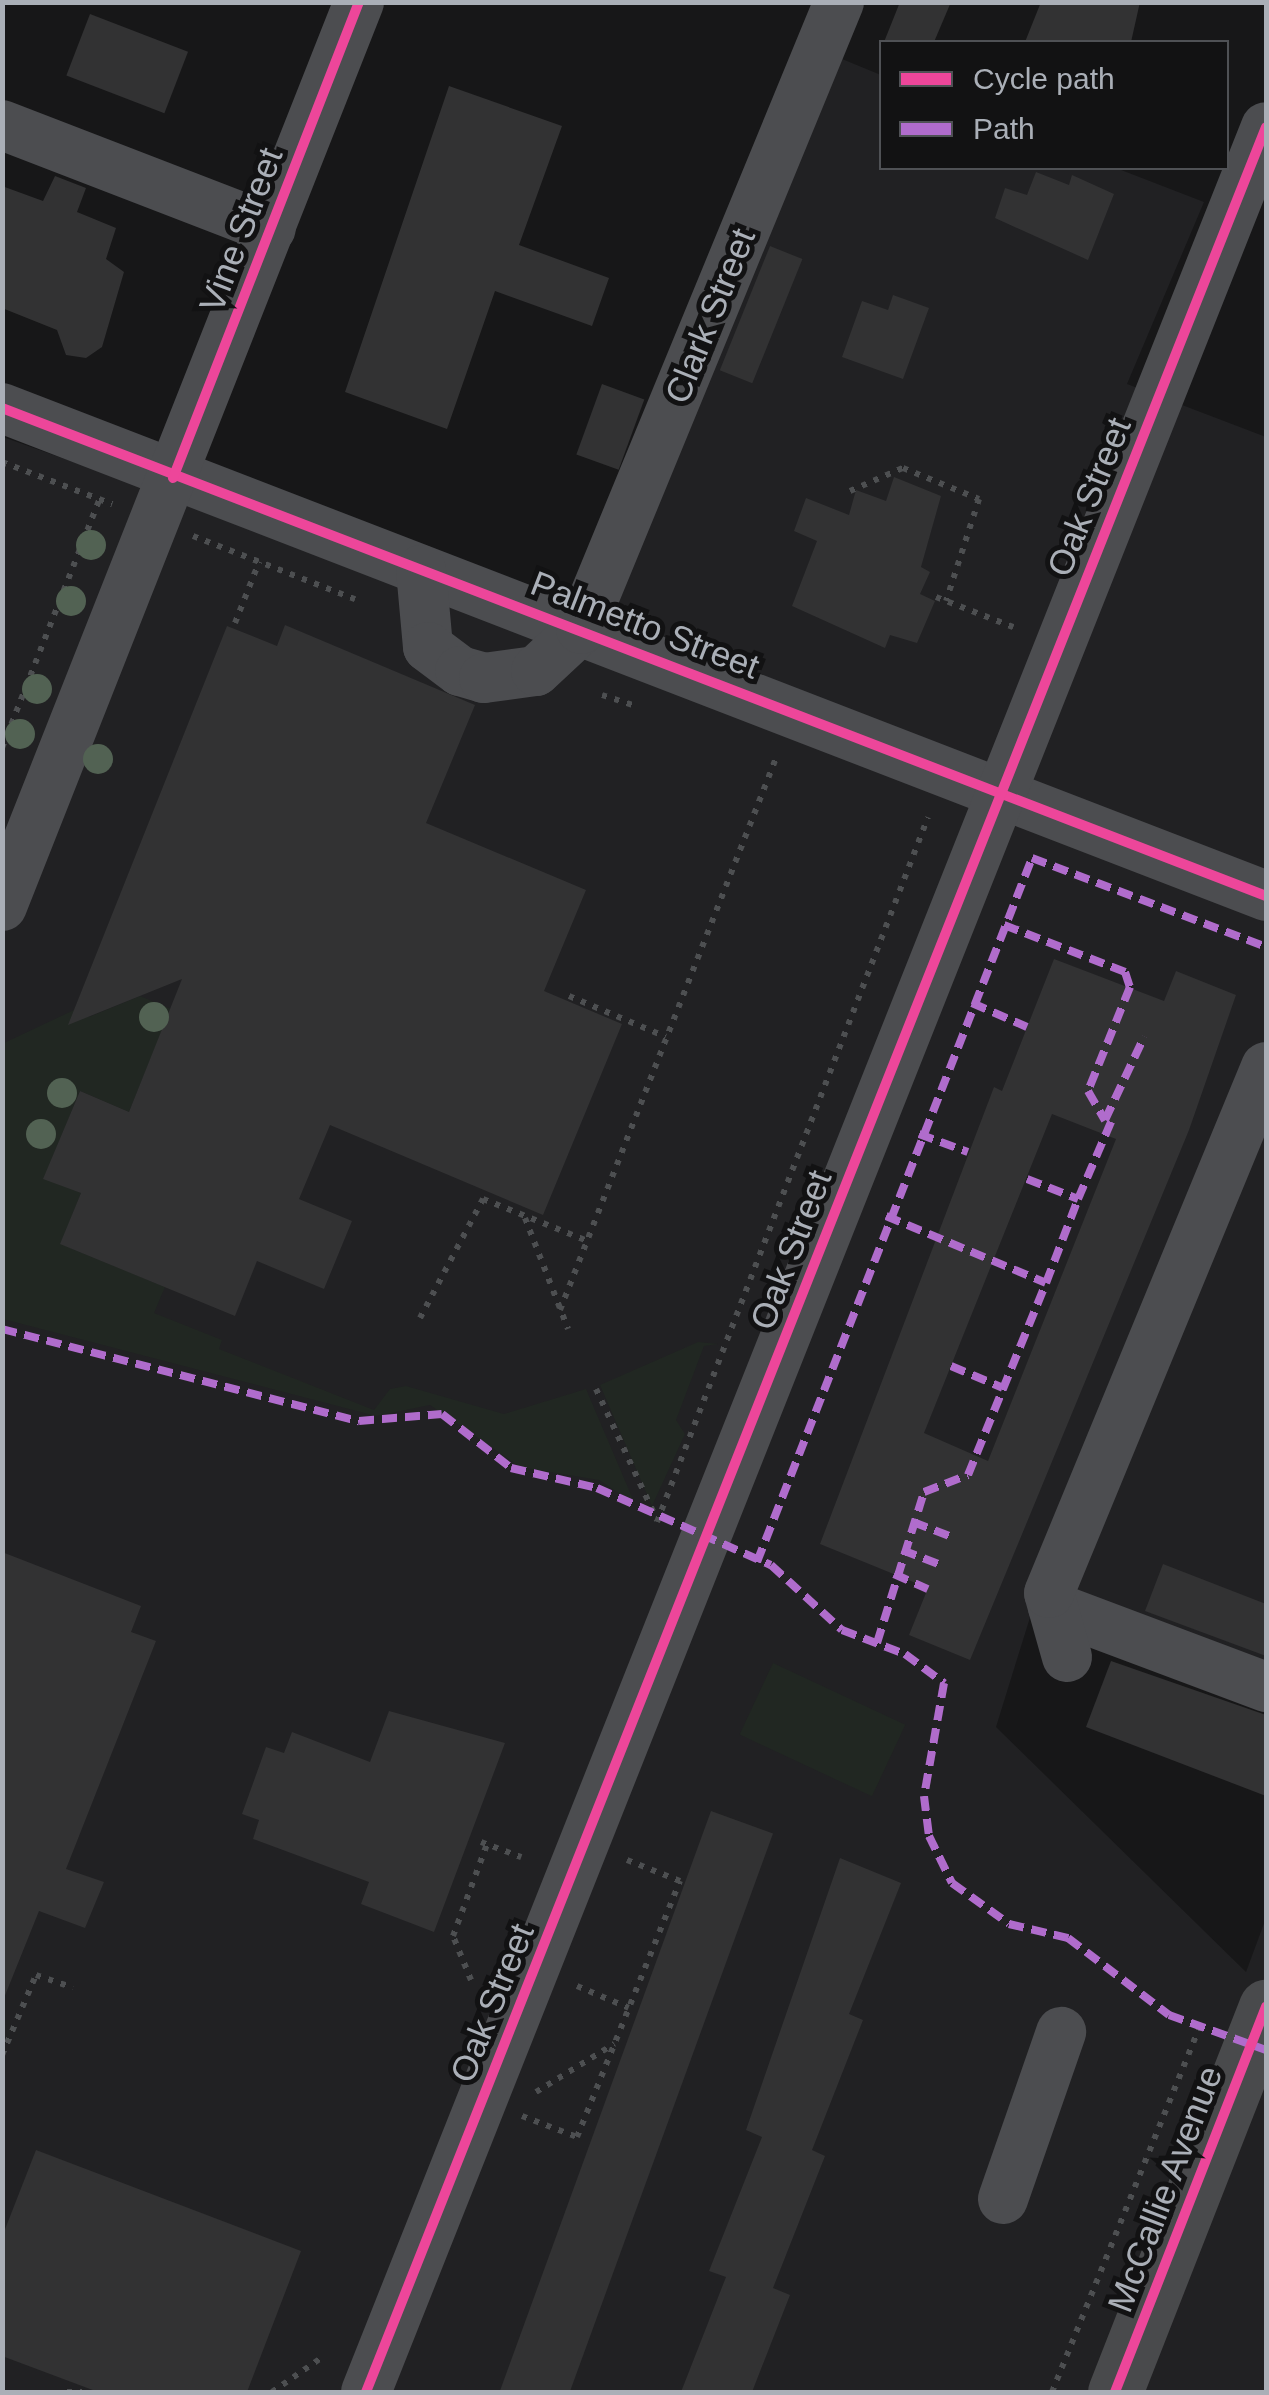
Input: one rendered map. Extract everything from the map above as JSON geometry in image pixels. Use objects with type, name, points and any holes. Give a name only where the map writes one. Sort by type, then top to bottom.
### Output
[{"type":"main road","name":"McCallie Avenue","points":[[1115,2392],[1266,2006]]},
{"type":"street","name":"Vine Street","points":[[2,906],[360,2]]},
{"type":"street","name":"Clark Street","points":[[581,629],[839,2]]},
{"type":"street","points":[[2,125],[271,229]]},
{"type":"street","name":"Oak Street","points":[[366,2392],[1266,128]]},
{"type":"street","name":"Palmetto Street","points":[[2,408],[173,478],[581,629],[1266,896]]},
{"type":"street","points":[[421,570],[428,647],[460,671],[484,678],[536,671],[581,629]]},
{"type":"street","points":[[1068,1657],[1048,1593],[1266,1067]]},
{"type":"street","points":[[1053,1607],[1266,1687]]},
{"type":"street","points":[[1003,2198],[1061,2032]]},
{"type":"path","points":[[2,748],[117,455]]},
{"type":"path","points":[[850,491],[903,468],[979,499],[946,601]]},
{"type":"path","points":[[235,623],[259,562]]},
{"type":"path","points":[[936,596],[1014,627]]},
{"type":"path","points":[[602,695],[656,713]]},
{"type":"path","points":[[560,1310],[772,756],[792,764]]},
{"type":"path","points":[[596,1389],[658,1522],[932,818],[914,811]]},
{"type":"path","points":[[568,996],[666,1036]]},
{"type":"path","points":[[420,1318],[483,1199],[585,1240]]},
{"type":"path","points":[[524,1217],[568,1329]]},
{"type":"path","points":[[471,1980],[453,1936],[484,1843],[520,1857]]},
{"type":"path","points":[[614,2044],[521,2101],[516,2114],[577,2137],[680,1881],[621,1858]]},
{"type":"path","points":[[2,2055],[36,1975],[73,1988]]},
{"type":"path","points":[[571,1984],[628,2008]]},
{"type":"path","points":[[1052,2392],[1200,2025]]},
{"type":"path","points":[[272,2392],[324,2356]]},
{"type":"path","points":[[66,2392],[82,2392]]},
{"type":"shaded area","points":[[825,52],[879,74],[879,170],[1121,170],[1204,202],[1127,384],[1266,437],[1266,1695],[1032,1611],[996,1727],[1246,1972],[1266,1918],[1266,2392],[3,2392],[3,437],[597,648]]},
{"type":"shaded area","points":[[140,996],[171,1009],[129,1112],[80,1091],[44,1178],[81,1193],[61,1244],[165,1287],[154,1313],[222,1340],[219,1349],[374,1410],[390,1389],[406,1386],[504,1414],[586,1389],[635,1504],[599,1480],[520,1467],[430,1405],[376,1416],[3,1319],[4,1043],[74,1010],[89,1017]]},
{"type":"shaded area","points":[[698,1342],[718,1344],[704,1346],[676,1420],[685,1434],[652,1506],[600,1385]]},
{"type":"shaded area","points":[[773,1663],[905,1725],[872,1796],[740,1735]]},
{"type":"building","points":[[900,2],[951,2],[935,40],[885,40]]},
{"type":"building","points":[[1041,2],[1140,2],[1131,40],[1026,40]]},
{"type":"building","points":[[90,14],[188,52],[164,113],[66,76]]},
{"type":"building","points":[[449,86],[562,126],[519,245],[609,278],[592,326],[495,291],[447,429],[345,392]]},
{"type":"building","points":[[1036,172],[1069,185],[1072,175],[1114,194],[1088,260],[995,218],[1005,188],[1027,195]]},
{"type":"building","points":[[55,176],[86,188],[77,212],[116,228],[106,259],[124,272],[102,347],[86,358],[66,355],[57,330],[2,308],[2,186],[43,201]]},
{"type":"building","points":[[770,246],[802,259],[752,383],[720,370]]},
{"type":"building","points":[[893,295],[929,308],[903,379],[842,357],[862,301],[888,310]]},
{"type":"building","points":[[602,384],[644,399],[619,470],[576,454]]},
{"type":"building","points":[[894,477],[941,496],[921,567],[930,572],[920,594],[935,601],[917,643],[890,635],[885,648],[792,606],[817,541],[794,531],[806,498],[849,515],[856,490],[886,501]]},
{"type":"building","points":[[285,625],[475,705],[426,823],[586,890],[544,991],[622,1024],[543,1215],[330,1125],[299,1199],[352,1221],[324,1289],[257,1261],[235,1316],[60,1244],[81,1193],[43,1179],[80,1091],[129,1112],[182,979],[68,1025],[227,626],[277,646]]},
{"type":"building","points":[[1054,959],[1164,1001],[1176,971],[1236,995],[1189,1130],[970,1660],[909,1635],[928,1588],[820,1544],[994,1087],[1002,1091]],"holes":[[[1052,1114],[1116,1139],[988,1461],[924,1433]]]},
{"type":"building","points":[[2,1552],[141,1606],[131,1632],[156,1641],[66,1869],[104,1882],[85,1928],[39,1911],[4,1998]]},
{"type":"building","points":[[1163,1564],[1266,1604],[1266,1656],[1145,1611]]},
{"type":"building","points":[[1111,1661],[1266,1715],[1266,1796],[1086,1727]]},
{"type":"building","points":[[389,1711],[505,1743],[434,1932],[361,1904],[369,1882],[253,1839],[259,1820],[242,1814],[266,1747],[284,1753],[292,1732],[370,1762]]},
{"type":"building","points":[[711,1811],[773,1834],[570,2392],[500,2392]]},
{"type":"building","points":[[840,1858],[901,1883],[849,2014],[863,2020],[812,2150],[825,2156],[773,2288],[790,2295],[752,2392],[681,2392],[726,2277],[709,2271],[762,2137],[746,2130]]},
{"type":"building","points":[[36,2150],[301,2251],[247,2392],[98,2392],[2,2356],[2,2237]]},
{"type":"marked path","points":[[757,1562],[1032,858],[1266,947]]},
{"type":"marked path","points":[[1004,925],[1125,972],[1130,987],[1088,1091],[1105,1120],[1144,1037]]},
{"type":"marked path","points":[[972,1003],[1027,1027]]},
{"type":"marked path","points":[[1027,1179],[1078,1199],[1111,1122]]},
{"type":"marked path","points":[[919,1134],[968,1152]]},
{"type":"marked path","points":[[886,1216],[1046,1283],[1078,1199]]},
{"type":"marked path","points":[[877,1643],[924,1492],[968,1475],[1046,1283]]},
{"type":"marked path","points":[[2,1329],[359,1421],[442,1414],[511,1468],[597,1488],[771,1565],[842,1630],[905,1654],[944,1683],[924,1796],[929,1836],[952,1883],[1009,1924],[1068,1938],[1169,2015],[1266,2050]]},
{"type":"marked path","points":[[951,1366],[1003,1388]]},
{"type":"marked path","points":[[913,1522],[949,1536]]},
{"type":"marked path","points":[[902,1550],[938,1564]]},
{"type":"marked path","points":[[894,1574],[928,1589]]},
{"type":"cycle path","points":[[173,478],[359,2]]},
{"type":"cycle path","points":[[366,2392],[1266,127]]},
{"type":"cycle path","points":[[2,408],[1266,896]]},
{"type":"cycle path","points":[[1115,2392],[1266,2006]]}]
